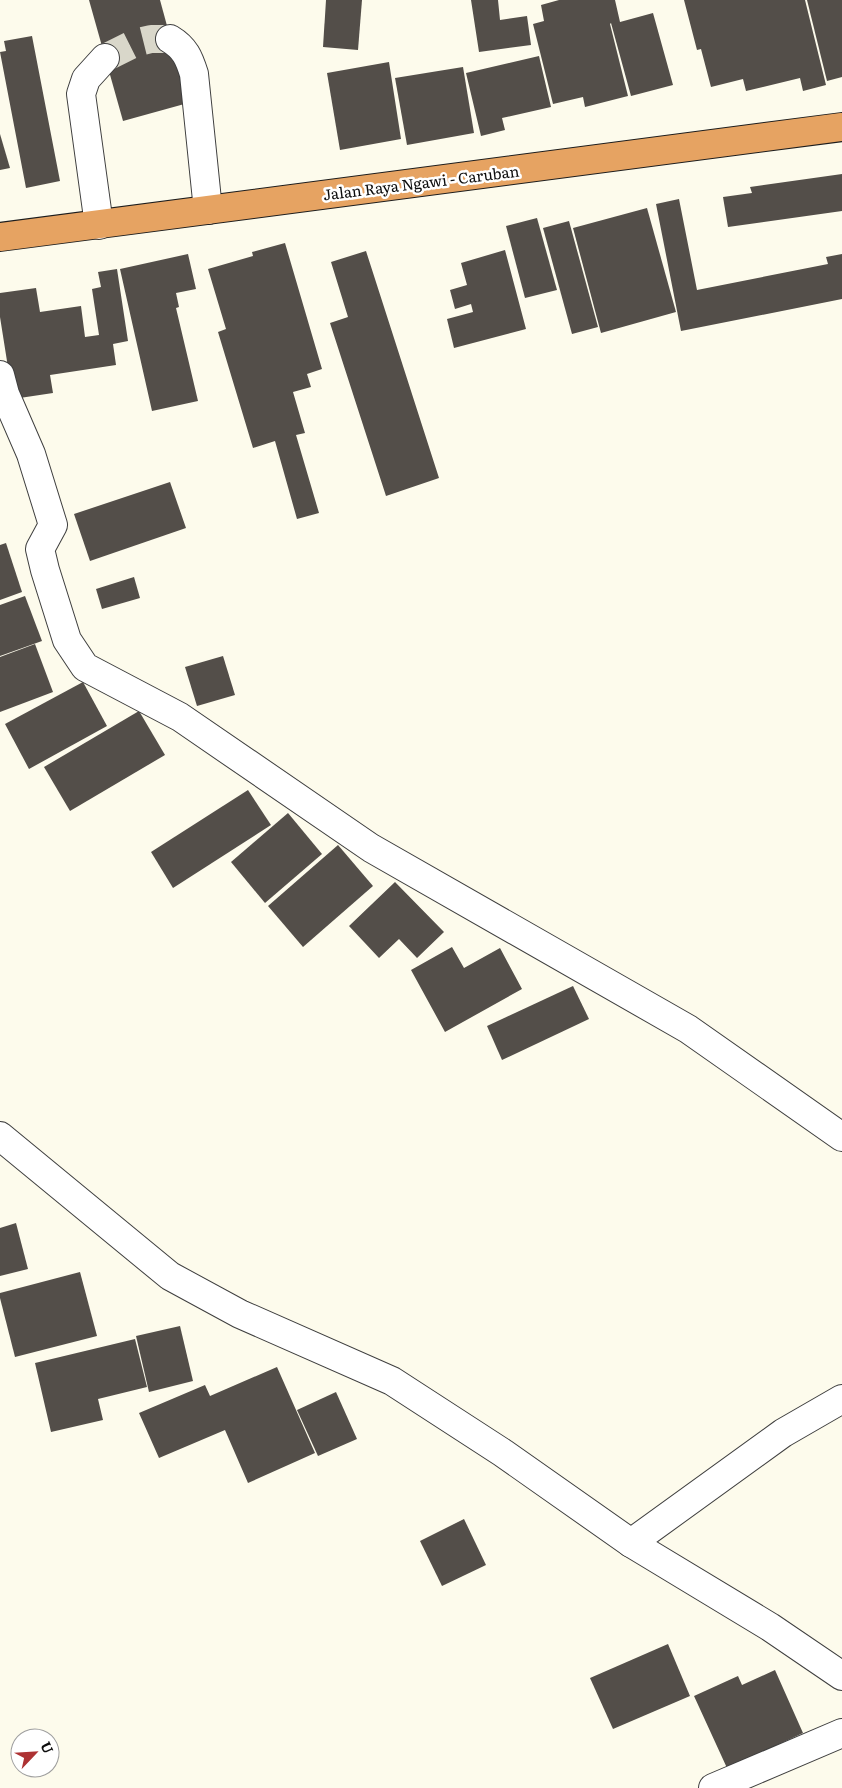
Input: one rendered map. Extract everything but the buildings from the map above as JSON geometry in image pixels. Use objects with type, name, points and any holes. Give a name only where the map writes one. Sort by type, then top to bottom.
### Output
[{"type":"highway","name":"Jalan Raya Ngawi - Caruban","points":[[0,237],[842,127]]},
{"type":"street","points":[[170,39],[180,45],[189,57],[194,74],[208,210]]},
{"type":"street","points":[[99,225],[81,94],[86,79],[105,58]]},
{"type":"street","points":[[0,375],[5,394],[30,454],[53,525],[40,549],[45,570],[67,640],[85,667],[180,717],[371,848],[688,1029],[842,1137]]},
{"type":"street","points":[[0,1136],[170,1276],[240,1314],[392,1382],[503,1453],[630,1543],[770,1626],[842,1676]]},
{"type":"street","points":[[630,1543],[783,1433],[842,1399]]},
{"type":"street","points":[[713,1788],[842,1733]]},
{"type":"tunnel","points":[[105,58],[135,43],[151,39],[170,39]]}]
